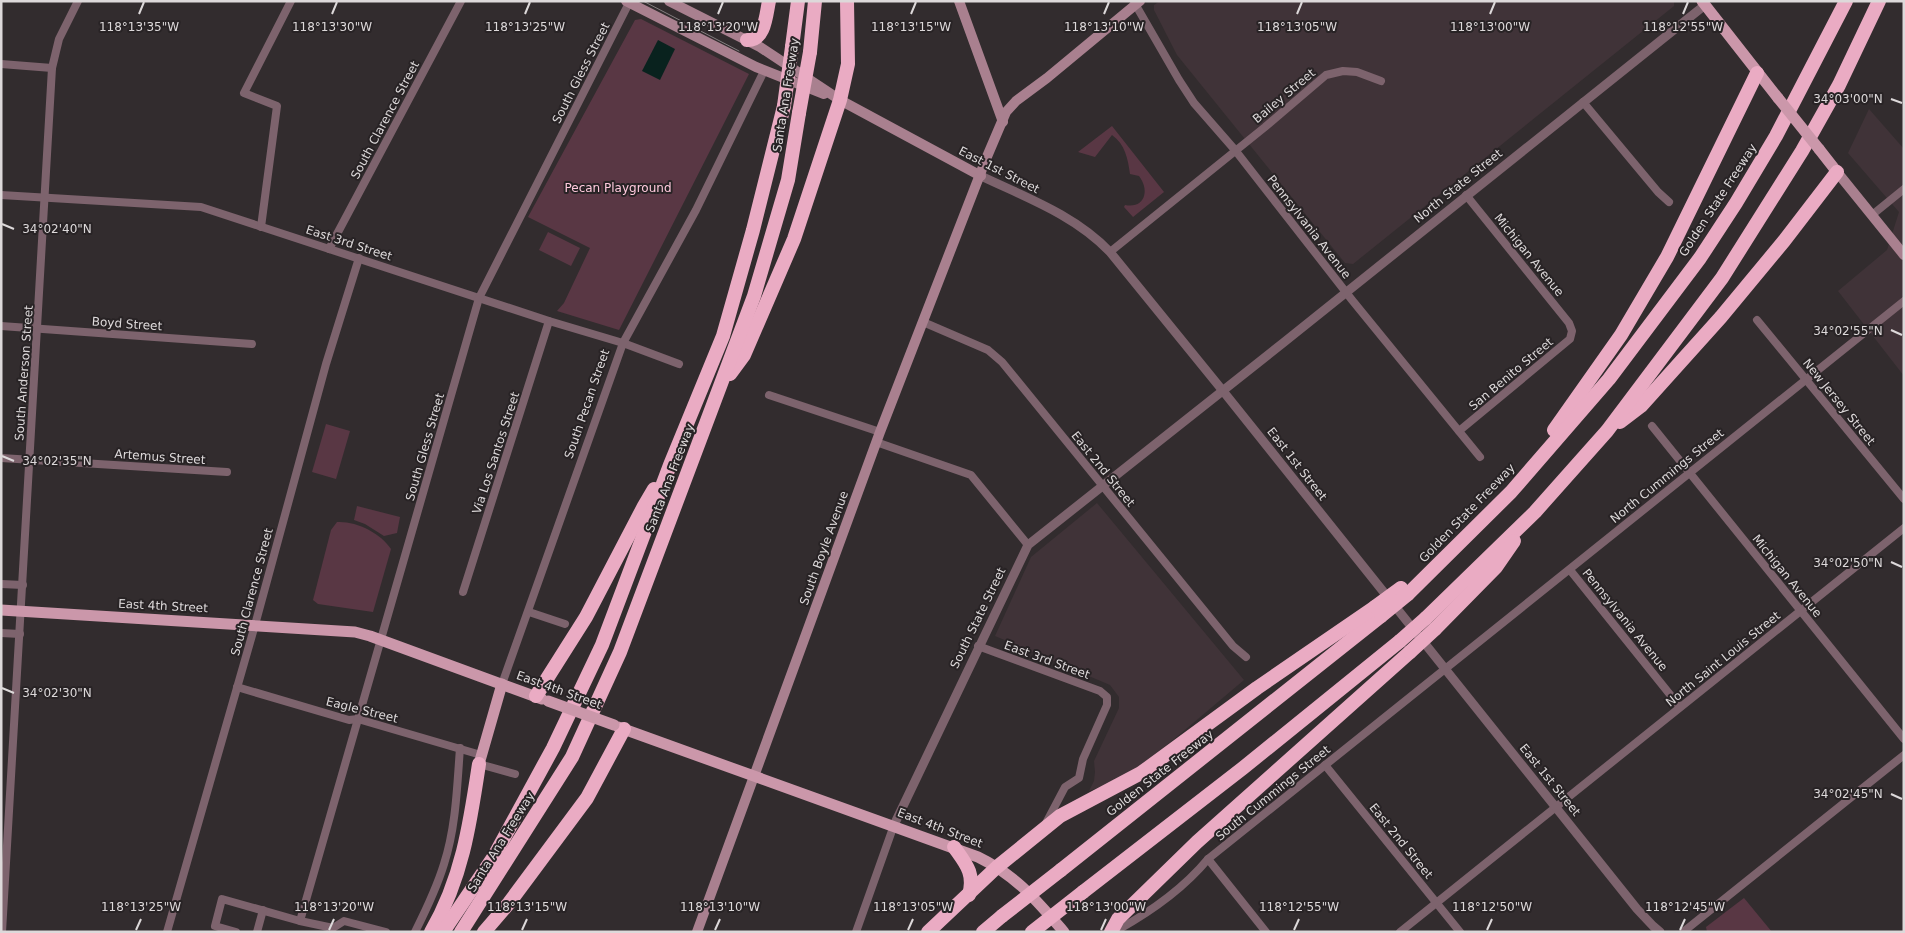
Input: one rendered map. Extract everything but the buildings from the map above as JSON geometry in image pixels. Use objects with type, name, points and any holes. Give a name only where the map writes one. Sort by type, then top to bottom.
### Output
[{"type":"highway","points":[[747,40],[754,40],[760,35],[769,1]]},
{"type":"highway","name":"Santa Ana Freeway","points":[[443,932],[493,858],[553,748],[602,645],[670,465],[723,336],[753,230],[784,106],[798,1]]},
{"type":"highway","name":"Santa Ana Freeway","points":[[462,932],[572,757],[620,652],[754,296],[788,180],[810,52],[815,1]]},
{"type":"highway","points":[[720,386],[744,355],[794,239],[840,100],[846,76],[848,1]]},
{"type":"highway","name":"Golden State Freeway","points":[[983,932],[1378,612],[1409,589],[1511,492],[1609,379],[1700,258],[1736,204],[1776,136],[1846,1]]},
{"type":"highway","points":[[1032,932],[1243,768],[1400,641],[1535,512],[1607,431],[1722,278],[1802,151],[1839,85],[1879,1]]},
{"type":"highway","points":[[1511,492],[1621,335],[1667,257],[1757,73]]},
{"type":"highway","points":[[1607,431],[1641,406],[1721,317],[1784,241],[1837,172]]},
{"type":"highway","points":[[542,699],[644,506],[670,465]]},
{"type":"highway","points":[[1112,932],[1118,918],[1196,842],[1435,629],[1496,567],[1535,512]]},
{"type":"highway","points":[[928,932],[997,867],[1041,831],[1076,806],[1114,789],[1141,773],[1272,677],[1378,612]]},
{"type":"highway","points":[[484,932],[509,903],[587,798],[619,727]]},
{"type":"highway","points":[[431,932],[456,879],[468,830],[480,760]]},
{"type":"highway","points":[[954,847],[970,873],[972,885],[968,895]]},
{"type":"main road","name":"East 1st Street","points":[[670,1],[779,58],[840,100],[981,176]]},
{"type":"main road","points":[[959,1],[1002,122]]},
{"type":"main road","name":"East 1st Street","points":[[627,2],[764,71],[840,100]]},
{"type":"main road","name":"South Boyle Avenue","points":[[697,932],[878,437],[1006,112],[1016,101],[1047,78],[1136,2]]},
{"type":"main road","points":[[1705,2],[1757,73],[1904,255]]},
{"type":"main road","name":"East 4th Street","points":[[1,610],[355,632],[954,847],[997,867],[1023,886],[1064,932]]},
{"type":"main road","name":"South Pecan Street","points":[[480,760],[502,684]]},
{"type":"street","name":"South Anderson Street","points":[[2,932],[52,68],[59,38],[78,1]]},
{"type":"street","points":[[261,227],[277,106],[244,93],[291,1]]},
{"type":"street","name":"South Clarence Street","points":[[330,249],[461,1]]},
{"type":"street","name":"South Gless Street","points":[[300,921],[479,298],[627,2]]},
{"type":"street","name":"Pennsylvania Avenue","points":[[1136,2],[1179,80],[1194,103],[1235,150],[1346,292],[1480,457]]},
{"type":"street","name":"North State Street","points":[[1223,391],[1705,2]]},
{"type":"street","points":[[1,64],[52,68]]},
{"type":"street","name":"South Pecan Street","points":[[502,684],[623,343],[696,210],[764,71]]},
{"type":"street","name":"Bailey Street","points":[[1110,252],[1326,76],[1343,71],[1357,72],[1381,81]]},
{"type":"street","points":[[1583,102],[1658,192],[1669,202]]},
{"type":"street","name":"East 1st Street","points":[[981,176],[1070,219],[1101,242],[1110,252],[1556,806],[1636,909],[1660,932]]},
{"type":"street","points":[[1872,215],[1904,189]]},
{"type":"street","name":"East 3rd Street","points":[[1,195],[201,207],[623,343],[679,364]]},
{"type":"street","name":"Michigan Avenue","points":[[1466,195],[1569,323],[1572,331]]},
{"type":"street","name":"South Clarence Street","points":[[167,932],[255,625],[326,364],[358,258]]},
{"type":"street","name":"North Cummings Street","points":[[1445,669],[1904,301]]},
{"type":"street","name":"New Jersey Street","points":[[1757,320],[1904,499]]},
{"type":"street","name":"Via Los Santos Street","points":[[463,592],[550,321]]},
{"type":"street","name":"East 2nd Street","points":[[923,322],[988,350],[1002,362],[1233,646],[1246,657]]},
{"type":"street","name":"Boyd Street","points":[[1,326],[252,344]]},
{"type":"street","name":"San Benito Street","points":[[1459,431],[1570,339],[1572,331]]},
{"type":"street","name":"South State Street","points":[[856,932],[894,825],[978,646],[1028,545],[1223,391]]},
{"type":"street","points":[[769,395],[971,475],[1028,545]]},
{"type":"street","name":"Michigan Avenue","points":[[1652,426],[1904,740]]},
{"type":"street","name":"Artemus Street","points":[[1,458],[227,472]]},
{"type":"street","name":"North Saint Louis Street","points":[[1400,932],[1904,528]]},
{"type":"street","name":"Pennsylvania Avenue","points":[[1570,570],[1680,707]]},
{"type":"street","points":[[1,584],[23,585]]},
{"type":"street","points":[[529,612],[566,624]]},
{"type":"street","points":[[1,633],[20,634]]},
{"type":"street","name":"East 3rd Street","points":[[978,646],[1100,691],[1107,697],[1108,704],[1083,759],[1079,778],[1065,788],[1041,831]]},
{"type":"street","name":"South Cummings Street","points":[[1112,932],[1137,919],[1151,909],[1200,869],[1208,859],[1445,669]]},
{"type":"street","name":"Eagle Street","points":[[237,687],[349,720],[358,719],[460,748],[480,760],[515,774]]},
{"type":"street","points":[[415,932],[429,905],[445,863],[453,825],[460,748]]},
{"type":"street","points":[[1683,932],[1904,755]]},
{"type":"street","name":"East 2nd Street","points":[[1325,765],[1460,932]]},
{"type":"street","points":[[1208,859],[1266,932]]},
{"type":"street","points":[[236,932],[215,926],[222,899],[300,921],[333,928],[344,921],[386,932]]},
{"type":"street","points":[[257,932],[263,910]]},
{"type":"shaded area","points":[[1160,1],[1674,1],[1674,6],[1353,264],[1345,263],[1177,55],[1154,10],[1154,5]]},
{"type":"shaded area","points":[[658,40],[675,49],[660,80],[642,71]]},
{"type":"shaded area","points":[[1869,109],[1904,149],[1904,376],[1838,291],[1887,250],[1899,212],[1848,153]]},
{"type":"shaded area","points":[[1097,503],[1244,680],[1173,740],[1124,778],[1089,791],[1094,781],[1094,761],[1119,708],[1119,697],[1110,685],[995,636],[1031,557]]},
{"type":"green space","name":"Pecan Playground","points":[[641,19],[749,74],[619,330],[557,311],[564,303],[590,248],[528,217],[635,20]]},
{"type":"green space","points":[[1112,126],[1164,192],[1133,217],[1124,207],[1125,205],[1137,204],[1144,197],[1145,192],[1139,176],[1130,174],[1127,157],[1120,143],[1112,135],[1095,157],[1078,152]]},
{"type":"green space","points":[[548,232],[580,248],[571,266],[539,250]]},
{"type":"green space","points":[[326,424],[350,431],[336,479],[312,472]]},
{"type":"green space","points":[[357,506],[400,517],[397,533],[384,536],[365,524],[354,520]]},
{"type":"green space","points":[[337,522],[345,522],[367,529],[381,538],[391,549],[373,612],[318,604],[313,600],[331,530]]},
{"type":"green space","points":[[1744,898],[1772,932],[1707,932],[1706,927]]},
{"type":"tram line","points":[[643,1],[739,51]]}]
